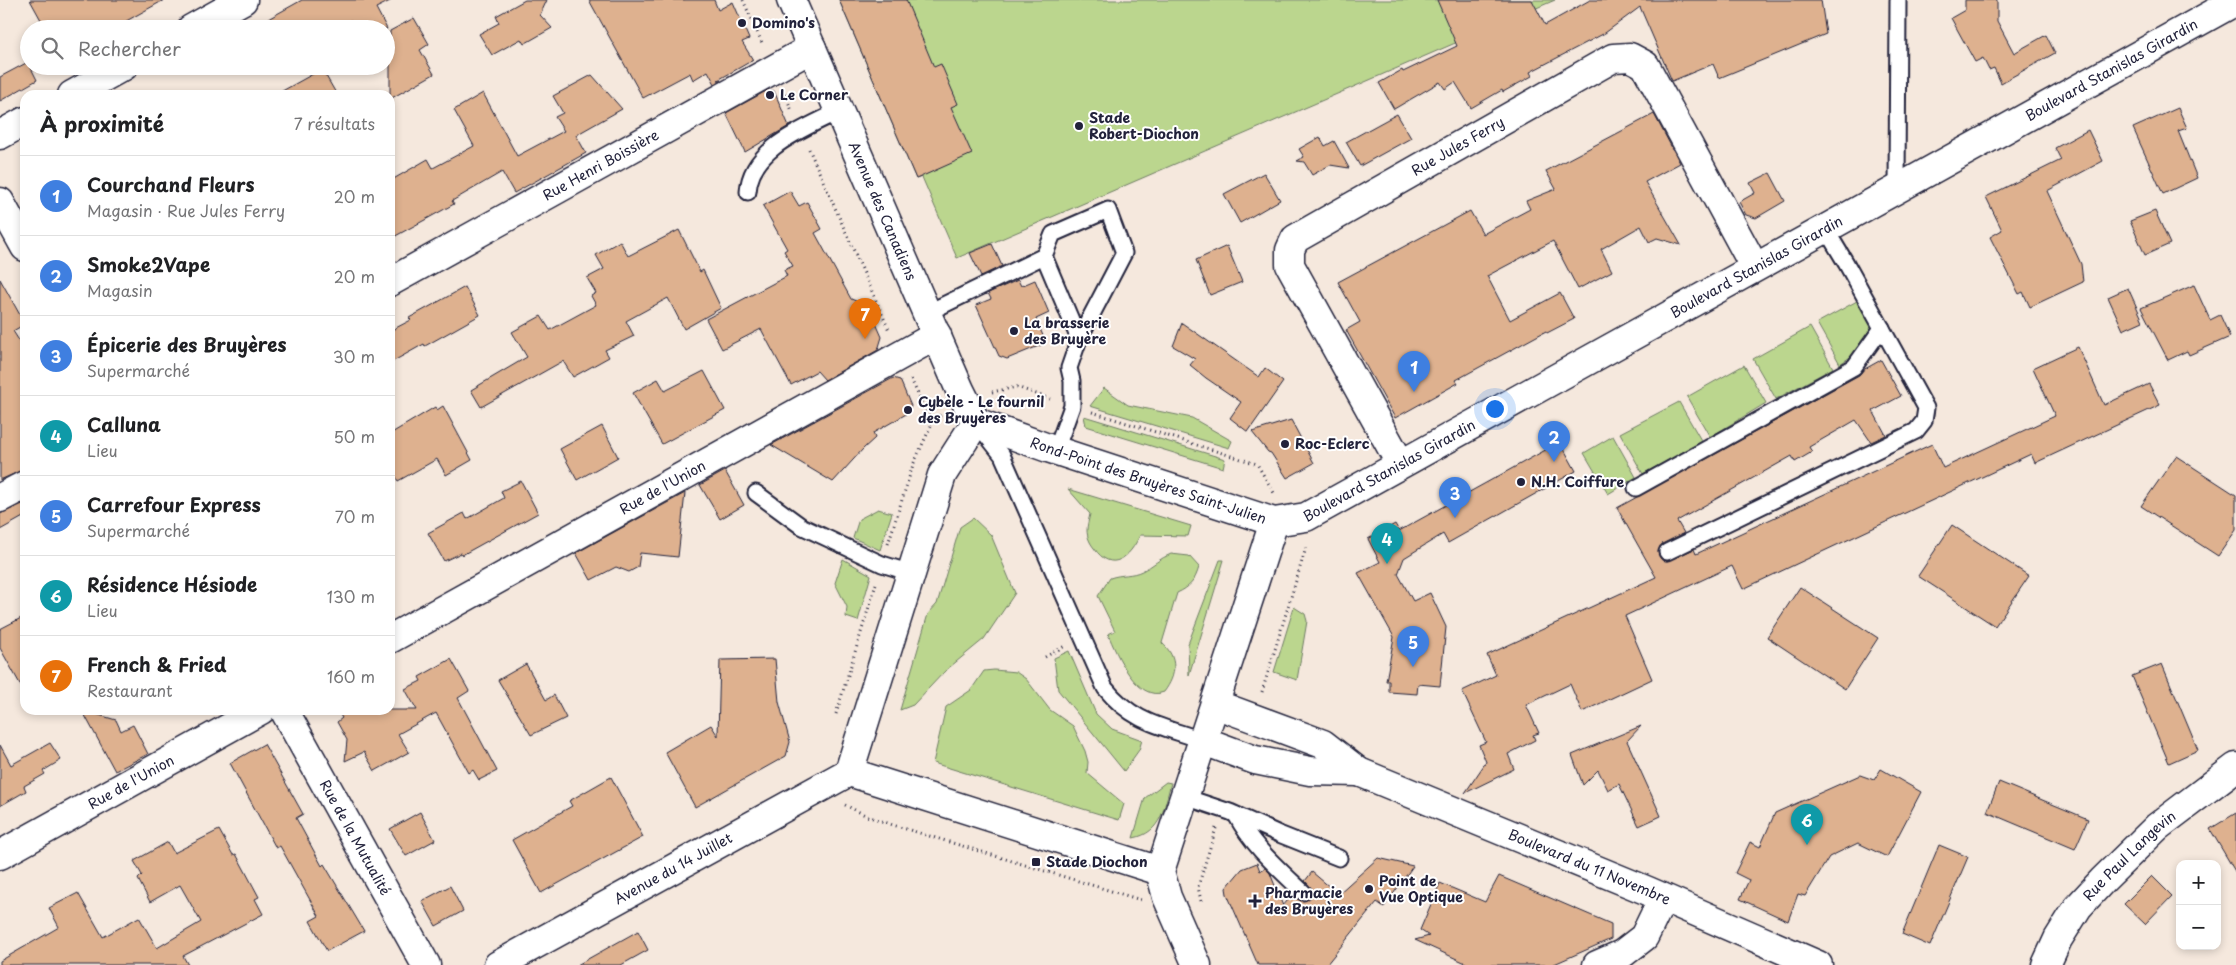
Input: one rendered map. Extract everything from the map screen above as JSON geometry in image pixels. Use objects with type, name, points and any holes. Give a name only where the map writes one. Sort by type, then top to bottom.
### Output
[{"type":"main road","points":[[207,20],[243,0]]},
{"type":"main road","name":"Avenue des Canadiens","points":[[791,0],[962,396],[976,422]]},
{"type":"main road","name":"Boulevard Stanislas Girardin","points":[[1274,522],[1289,521],[1306,516],[1754,266],[2236,1]]},
{"type":"main road","name":"Rue Henri Boissière","points":[[395,279],[812,48]]},
{"type":"main road","name":"Rue Jules Ferry","points":[[1400,463],[1290,265],[1290,250],[1295,239],[1613,58],[1630,57],[1645,65],[1754,266]]},
{"type":"main road","points":[[81,90],[108,75]]},
{"type":"main road","points":[[0,135],[20,125]]},
{"type":"main road","points":[[0,202],[20,237]]},
{"type":"main road","name":"Rue de l'Union","points":[[395,636],[932,324]]},
{"type":"main road","points":[[976,422],[942,475],[849,772],[1164,884],[1195,964]]},
{"type":"main road","name":"Rond-Point des Bruyères Saint-Julien","points":[[976,422],[1274,522],[1185,798],[1164,884]]},
{"type":"main road","points":[[0,498],[20,488]]},
{"type":"main road","name":"Boulevard du 11 Novembre","points":[[1215,704],[1323,744],[1359,772],[1663,898],[1818,965]]},
{"type":"main road","name":"Rue de l'Union","points":[[0,855],[252,715]]},
{"type":"main road","name":"Rue de la Mutualité","points":[[287,715],[426,965]]},
{"type":"main road","name":"Boulevard du 11 Novembre","points":[[1204,741],[1256,760],[1310,771],[1359,772]]},
{"type":"main road","name":"Rue Paul Langevin","points":[[2046,965],[2058,939],[2078,907],[2103,880],[2157,827],[2236,767]]},
{"type":"main road","name":"Avenue du 14 Juillet","points":[[498,965],[849,772]]},
{"type":"main road","points":[[1597,965],[1622,954],[1644,937],[1663,898]]},
{"type":"lane","points":[[1897,188],[1898,0]]},
{"type":"lane","points":[[748,192],[749,179],[774,146],[839,110]]},
{"type":"lane","points":[[932,324],[1044,256],[1053,234],[1108,210],[1124,254],[1079,339],[1069,368],[1072,381],[1072,406],[1056,450]]},
{"type":"lane","points":[[1667,552],[1916,431],[1924,421],[1926,408],[1825,228]]},
{"type":"lane","points":[[1044,256],[1079,339]]},
{"type":"lane","points":[[1636,488],[1854,367],[1882,328]]},
{"type":"lane","points":[[976,422],[1002,455],[1105,688],[1122,708],[1138,718],[1204,741]]},
{"type":"lane","points":[[756,493],[801,526],[882,564],[911,572]]},
{"type":"lane","points":[[1185,798],[1236,815],[1339,858]]},
{"type":"lane","points":[[1236,815],[1246,834],[1304,892]]},
{"type":"path","points":[[743,0],[766,53]]},
{"type":"path","points":[[783,90],[890,333]]},
{"type":"path","points":[[909,374],[927,414],[934,419]]},
{"type":"path","points":[[847,807],[893,825],[1151,902],[1164,884],[1198,887]]},
{"type":"green space","name":"Stade Robert-Diochon","points":[[839,0],[1555,0],[957,258],[922,177],[916,179]]},
{"type":"green space","points":[[1857,301],[1872,327],[1862,349],[1840,364],[1817,323]]},
{"type":"green space","points":[[1810,327],[1833,368],[1776,399],[1753,359]]},
{"type":"green space","points":[[1744,365],[1766,403],[1710,437],[1687,397]]},
{"type":"green space","points":[[1104,388],[1128,405],[1192,418],[1232,441],[1229,448],[1090,406]]},
{"type":"green space","points":[[1679,402],[1702,442],[1643,474],[1620,433]]},
{"type":"green space","points":[[1084,416],[1225,459],[1223,468],[1086,426]]},
{"type":"green space","points":[[1613,436],[1636,477],[1608,494],[1584,453]]},
{"type":"green space","points":[[1068,489],[1191,526],[1188,536],[1140,535],[1126,556],[1120,560],[1107,560],[1101,556],[1089,540],[1087,530],[1090,514]]},
{"type":"green space","points":[[878,509],[892,513],[880,550],[853,538],[859,519]]},
{"type":"green space","points":[[973,518],[991,535],[1015,593],[984,639],[945,671],[913,705],[900,710],[928,614],[937,604],[960,527]]},
{"type":"green space","points":[[1171,554],[1189,556],[1199,567],[1191,583],[1177,593],[1162,643],[1171,654],[1174,666],[1173,673],[1164,692],[1154,693],[1145,690],[1137,683],[1122,664],[1108,634],[1115,631],[1098,596],[1110,578],[1138,573]]},
{"type":"green space","points":[[843,559],[871,575],[858,621],[846,617],[847,607],[835,583]]},
{"type":"green space","points":[[1220,560],[1224,560],[1189,675],[1188,644]]},
{"type":"green space","points":[[1294,607],[1305,614],[1307,621],[1297,680],[1274,672]]},
{"type":"green space","points":[[1069,651],[1096,714],[1112,729],[1142,740],[1139,750],[1124,771],[1058,690],[1054,658]]},
{"type":"green space","points":[[984,671],[1016,672],[1026,679],[1050,710],[1073,726],[1085,751],[1088,762],[1087,773],[1124,804],[1119,820],[933,763],[946,707],[971,690]]},
{"type":"green space","points":[[1166,782],[1171,783],[1164,810],[1156,825],[1143,835],[1133,838],[1145,798]]},
{"type":"building","points":[[30,0],[164,0],[128,20],[41,20]]},
{"type":"building","points":[[302,0],[392,0],[376,8],[382,20],[266,20]]},
{"type":"building","points":[[525,0],[547,0],[540,15],[552,28],[524,44],[521,39],[492,55],[479,34],[499,23],[496,16]]},
{"type":"building","points":[[589,0],[714,0],[718,10],[733,2],[749,39],[742,42],[753,60],[718,80],[721,80],[715,84],[708,71],[693,80],[690,73],[643,98]]},
{"type":"building","points":[[839,0],[906,0],[934,67],[941,64],[958,104],[951,107],[972,154],[916,179]]},
{"type":"building","points":[[1437,0],[1532,0],[1545,25],[1590,0],[1821,0],[1826,34],[1719,78],[1713,64],[1672,81],[1640,7],[1605,33],[1530,72],[1532,76],[1503,92],[1502,90],[1471,108],[1455,82],[1445,89],[1440,82],[1394,109],[1379,83],[1402,70],[1403,72],[1457,46]]},
{"type":"building","points":[[1965,0],[1997,0],[1997,21],[2014,53],[2046,35],[2055,53],[2001,83],[1994,68],[1989,70],[1983,58],[1975,62],[1951,18],[1965,10]]},
{"type":"building","points":[[414,18],[429,44],[420,50],[434,74],[395,96],[395,90],[390,90],[390,75],[395,75],[395,28]]},
{"type":"building","points":[[20,66],[20,75],[34,75],[37,80],[0,101],[0,77]]},
{"type":"building","points":[[311,75],[325,75],[334,90],[284,90]]},
{"type":"building","points":[[592,75],[622,109],[576,135],[586,153],[514,193],[502,172],[452,201],[454,204],[395,236],[395,178],[428,159],[433,168],[474,146],[454,110],[483,93],[517,156],[564,131],[555,117],[563,113],[553,96]]},
{"type":"building","points":[[768,90],[774,91],[789,126],[745,152],[726,113]]},
{"type":"building","points":[[2178,108],[2187,128],[2178,131],[2197,178],[2163,194],[2133,128]]},
{"type":"building","points":[[1397,114],[1411,138],[1360,166],[1346,142]]},
{"type":"building","points":[[1654,114],[1680,163],[1645,182],[1681,245],[1657,238],[1649,242],[1641,226],[1601,249],[1612,271],[1578,289],[1553,241],[1487,276],[1510,320],[1560,293],[1574,319],[1547,333],[1546,331],[1456,380],[1458,383],[1395,418],[1346,330],[1360,322],[1338,282],[1470,211],[1483,234],[1530,209],[1526,201],[1556,189],[1546,171]]},
{"type":"building","points":[[2088,130],[2103,161],[2047,191],[2081,264],[2083,282],[2030,307],[2023,292],[2019,294],[1990,237],[2002,230],[1986,197],[2061,160],[2055,148]]},
{"type":"building","points":[[1320,137],[1325,146],[1334,141],[1349,168],[1330,165],[1312,175],[1304,162],[1297,161],[1304,157],[1299,149]]},
{"type":"building","points":[[1264,173],[1280,200],[1240,223],[1224,194]]},
{"type":"building","points":[[1770,173],[1785,201],[1756,218],[1746,215],[1739,202],[1755,193],[1750,183]]},
{"type":"building","points":[[790,191],[799,206],[807,202],[822,229],[815,233],[851,299],[871,307],[871,312],[882,337],[878,350],[825,380],[817,371],[791,385],[761,329],[722,349],[706,319],[787,276],[784,270],[793,266],[784,251],[787,249],[763,206]]},
{"type":"building","points":[[2155,211],[2170,244],[2145,255],[2130,221]]},
{"type":"building","points":[[679,230],[700,272],[703,270],[721,308],[684,329],[668,298],[626,321],[634,336],[605,350],[609,357],[573,377],[563,361],[481,407],[471,390],[527,357],[512,332],[541,316],[550,330],[596,305],[591,296],[596,293],[587,278],[604,269],[596,255],[620,241],[628,256]]},
{"type":"building","points":[[992,244],[1002,266],[981,276],[970,253]]},
{"type":"building","points":[[1227,246],[1242,282],[1210,295],[1196,260]]},
{"type":"building","points":[[0,279],[20,315],[20,327],[13,331],[20,342],[20,471],[0,480]]},
{"type":"building","name":"La brasserie des Bruyère","points":[[1018,280],[1021,286],[1035,280],[1049,313],[1036,319],[1046,343],[1007,359],[999,356],[976,305],[991,299],[988,293]]},
{"type":"building","points":[[2194,285],[2210,320],[2220,315],[2230,337],[2189,355],[2187,351],[2168,360],[2141,308]]},
{"type":"building","points":[[465,287],[480,315],[425,346],[424,344],[395,360],[395,328],[411,320],[409,318]]},
{"type":"building","points":[[2128,288],[2143,321],[2123,330],[2108,297]]},
{"type":"building","points":[[1182,323],[1259,377],[1265,368],[1283,382],[1248,432],[1230,418],[1241,402],[1190,365],[1195,359],[1173,346]]},
{"type":"building","points":[[2078,347],[2104,405],[2149,384],[2160,405],[2035,463],[2031,454],[1743,589],[1732,566],[1625,616],[1652,679],[1582,712],[1570,684],[1526,705],[1539,733],[1533,735],[1535,740],[1508,754],[1514,769],[1465,793],[1486,762],[1479,745],[1486,742],[1462,691],[1496,675],[1487,655],[1656,577],[1617,508],[1859,375],[1863,370],[1881,360],[1901,396],[1873,411],[1886,435],[1871,442],[1856,420],[1809,447],[1812,452],[1795,462],[1792,456],[1677,521],[1684,533],[1662,544],[1658,552],[1661,559],[1667,561],[1694,549],[1696,554],[1932,444],[1943,468],[2055,416],[2033,368]]},
{"type":"building","points":[[704,371],[725,410],[662,444],[633,393],[658,379],[665,391]]},
{"type":"building","points":[[893,378],[900,380],[911,406],[908,413],[873,433],[875,438],[833,482],[771,445]]},
{"type":"building","points":[[443,406],[472,460],[446,475],[437,459],[398,481],[395,476],[395,431],[435,407],[437,410]]},
{"type":"building","points":[[1291,420],[1314,463],[1287,478],[1271,453],[1268,452],[1252,432]]},
{"type":"building","points":[[602,426],[618,457],[577,480],[560,449]]},
{"type":"building","points":[[1560,442],[1576,471],[1448,543],[1443,534],[1404,558],[1398,574],[1413,601],[1430,593],[1446,627],[1440,686],[1418,684],[1417,694],[1389,692],[1389,681],[1386,681],[1394,637],[1358,573],[1380,562],[1368,539],[1395,524],[1399,531]]},
{"type":"building","points":[[2176,456],[2236,495],[2236,530],[2218,556],[2141,506]]},
{"type":"building","points":[[725,471],[744,505],[720,519],[700,485]]},
{"type":"building","points":[[521,481],[538,513],[462,555],[461,553],[444,561],[428,533],[464,513],[467,519],[504,498],[501,491]]},
{"type":"building","points":[[685,493],[678,557],[640,553],[638,567],[629,572],[616,567],[591,580],[576,553]]},
{"type":"building","points":[[20,505],[20,519],[0,530],[0,514]]},
{"type":"building","points":[[1952,525],[2029,576],[1995,626],[1918,576]]},
{"type":"building","points":[[1800,587],[1878,638],[1845,689],[1767,637]]},
{"type":"building","points":[[20,619],[20,684],[0,648],[0,629]]},
{"type":"building","points":[[451,659],[469,691],[458,698],[497,771],[479,780],[473,770],[469,773],[436,713],[398,734],[409,752],[375,771],[364,752],[345,761],[347,740],[337,722],[342,718],[340,715],[395,715],[395,710],[417,710],[405,689],[421,681],[419,677]]},
{"type":"building","points":[[775,659],[779,702],[790,742],[786,756],[695,807],[665,752],[711,725],[718,736],[720,660]]},
{"type":"building","points":[[526,664],[546,700],[554,695],[566,718],[531,735],[498,680]]},
{"type":"building","points":[[2162,664],[2198,750],[2169,763],[2132,676]]},
{"type":"building","points":[[85,715],[99,715],[116,720],[121,731],[133,725],[148,754],[115,771]]},
{"type":"building","points":[[1641,726],[1627,741],[1661,816],[1639,826],[1619,784],[1608,790],[1598,770],[1583,785],[1572,755]]},
{"type":"building","points":[[50,743],[61,760],[43,771],[45,774],[24,786],[26,791],[0,806],[0,745],[11,765]]},
{"type":"building","points":[[264,744],[303,814],[296,818],[322,866],[324,864],[364,931],[327,951],[310,921],[319,916],[280,846],[276,848],[230,763]]},
{"type":"building","points":[[1881,769],[1921,792],[1887,857],[1858,843],[1829,857],[1805,896],[1798,894],[1788,921],[1740,899],[1749,880],[1735,873],[1750,842],[1760,847],[1775,813],[1860,775],[1874,780]]},
{"type":"building","points":[[611,777],[643,837],[541,893],[512,840],[572,806],[569,801]]},
{"type":"building","points":[[1999,782],[2088,819],[2075,849],[1987,812]]},
{"type":"building","points":[[420,812],[435,840],[406,856],[390,829]]},
{"type":"building","points":[[2236,813],[2236,873],[2210,829]]},
{"type":"building","points":[[219,830],[233,855],[236,854],[259,897],[255,899],[263,914],[183,956],[188,965],[0,965],[0,961],[59,927],[49,908],[78,893],[103,937],[139,917],[157,948],[201,922],[180,885],[150,902],[138,879],[142,875],[134,861],[168,842],[174,853]]},
{"type":"building","points":[[1939,845],[1968,857],[1930,946],[1902,934]]},
{"type":"building","points":[[1378,858],[1413,866],[1384,907],[1377,902],[1326,965],[1258,965],[1226,888],[1242,869],[1257,863],[1260,871],[1265,868],[1270,873],[1283,906],[1292,895],[1301,901],[1310,898],[1312,889],[1305,881],[1312,872],[1338,894]]},
{"type":"building","points":[[1499,876],[1611,924],[1611,939],[1552,965],[1470,965],[1415,940],[1429,936],[1420,930],[1440,883],[1485,902]]},
{"type":"building","points":[[2152,876],[2172,896],[2145,924],[2124,904]]},
{"type":"building","points":[[450,886],[463,911],[436,926],[422,901]]},
{"type":"building","points":[[638,931],[648,950],[621,965],[577,965]]},
{"type":"place","name":"Domino's","points":[[742,23]]},
{"type":"place","name":"Le Corner","points":[[770,95]]},
{"type":"place","name":"Stade Robert-Diochon","points":[[1079,126]]},
{"type":"place","name":"La brasserie des Bruyère","points":[[1014,331]]},
{"type":"place","name":"French & Fried","points":[[865,339]]},
{"type":"place","name":"Courchand Fleurs","points":[[1414,392]]},
{"type":"place","name":"Cybèle - Le fournil des Bruyères","points":[[908,410]]},
{"type":"place","name":"Roc-Eclerc","points":[[1285,444]]},
{"type":"place","name":"Smoke2Vape","points":[[1554,462]]},
{"type":"place","name":"N.H. Coiffure","points":[[1521,482]]},
{"type":"place","name":"Épicerie des Bruyères","points":[[1455,518]]},
{"type":"place","name":"Calluna","points":[[1387,564]]},
{"type":"place","name":"Carrefour Express","points":[[1413,667]]},
{"type":"place","name":"Résidence Hésiode","points":[[1807,845]]},
{"type":"place","name":"Stade Diochon","points":[[1036,862]]},
{"type":"place","name":"Point de Vue Optique","points":[[1369,889]]},
{"type":"place","name":"Pharmacie des Bruyères","points":[[1255,901]]}]
